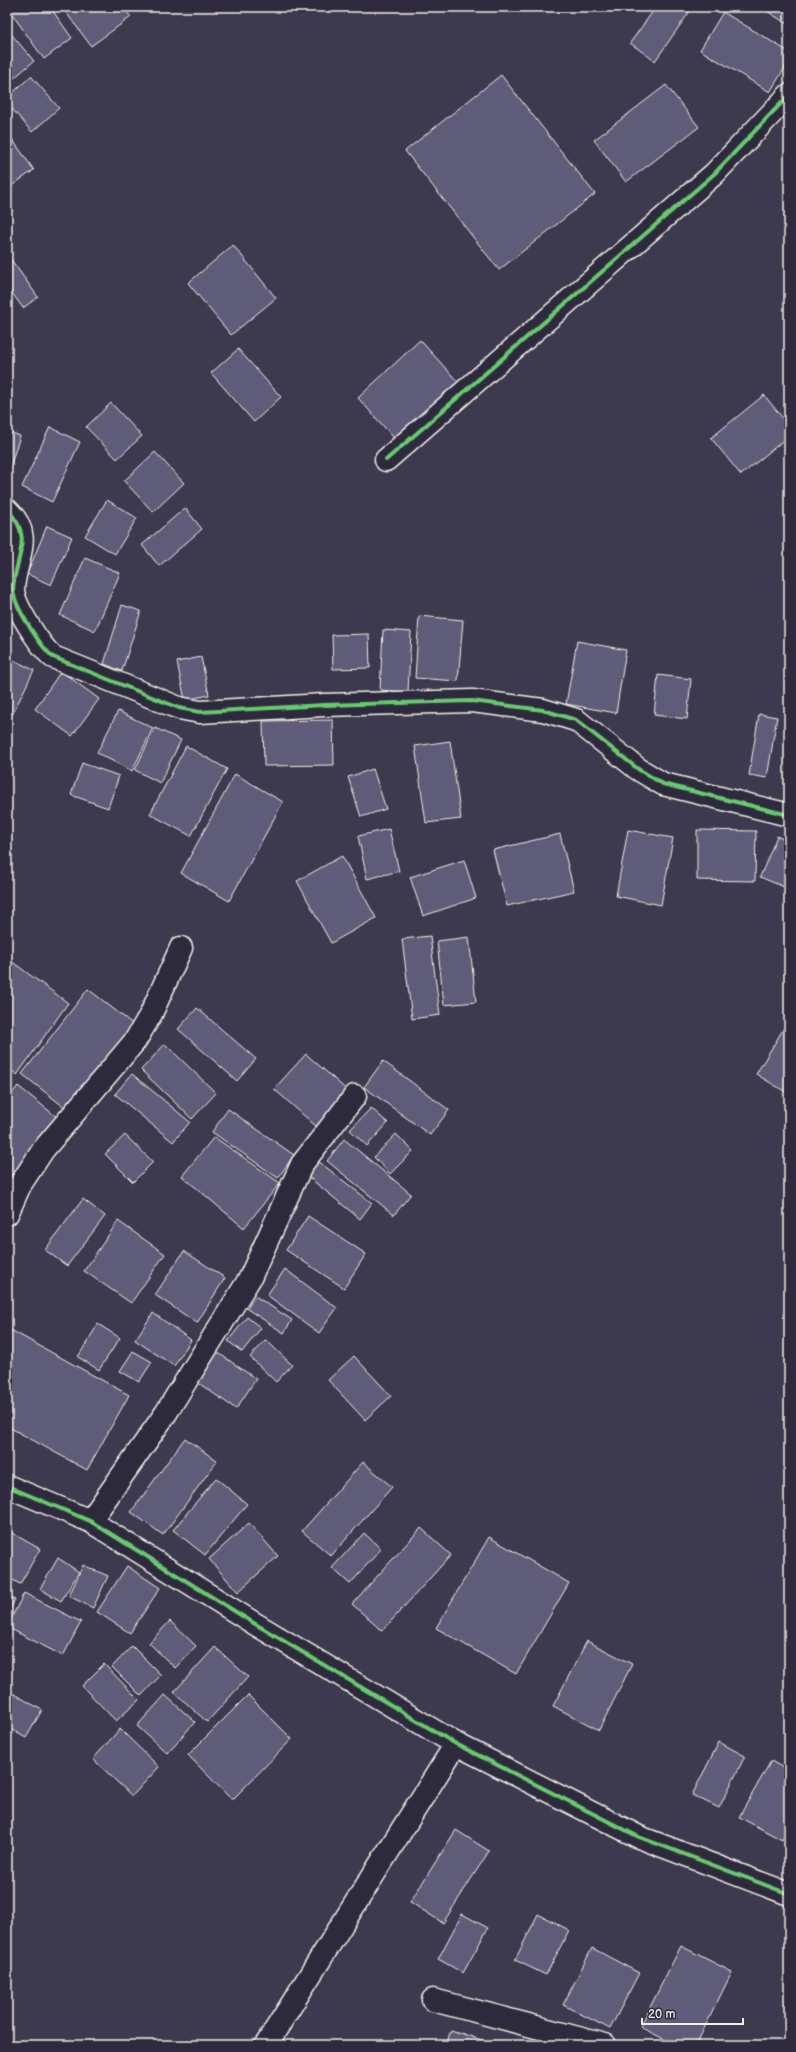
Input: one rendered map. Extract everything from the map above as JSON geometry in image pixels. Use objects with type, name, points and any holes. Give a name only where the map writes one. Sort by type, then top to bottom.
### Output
[{"type":"street","points":[[386,460],[714,174],[789,95]]},
{"type":"street","points":[[7,510],[15,517],[23,533],[13,591],[17,605],[46,651],[53,657],[178,708],[200,712],[324,705],[472,701],[543,710],[576,720],[638,769],[663,784],[789,815]]},
{"type":"street","points":[[7,1214],[20,1185],[44,1150],[135,1041],[152,1014],[181,948]]},
{"type":"street","points":[[90,1521],[166,1413],[250,1278],[302,1164],[355,1096]]},
{"type":"street","points":[[7,1486],[90,1521],[252,1622],[456,1744],[639,1837],[789,1894]]},
{"type":"street","points":[[266,2045],[456,1744]]},
{"type":"street","points":[[433,2000],[606,2045]]},
{"type":"building","points":[[7,7],[50,7],[72,38],[44,59]]},
{"type":"building","points":[[62,7],[123,7],[131,17],[91,46]]},
{"type":"building","points":[[656,7],[684,7],[690,11],[655,61],[630,43]]},
{"type":"building","points":[[789,7],[789,25],[762,8]]},
{"type":"building","points":[[723,12],[789,52],[789,61],[770,92],[700,50]]},
{"type":"building","points":[[7,29],[34,61],[7,84]]},
{"type":"building","points":[[501,75],[595,194],[499,270],[405,151]]},
{"type":"building","points":[[31,76],[59,108],[32,132],[7,103],[7,98]]},
{"type":"building","points":[[666,85],[699,127],[626,182],[594,140]]},
{"type":"building","points":[[7,132],[34,170],[7,189]]},
{"type":"building","points":[[233,245],[276,298],[231,335],[188,283]]},
{"type":"building","points":[[7,254],[38,297],[23,308],[7,286]]},
{"type":"building","points":[[420,340],[458,382],[395,439],[358,398]]},
{"type":"building","points":[[238,349],[281,397],[254,422],[211,373]]},
{"type":"building","points":[[764,395],[789,426],[789,436],[741,475],[711,438]]},
{"type":"building","points":[[111,403],[142,436],[117,459],[86,427]]},
{"type":"building","points":[[50,427],[80,442],[52,502],[22,487]]},
{"type":"building","points":[[7,431],[20,436],[7,476]]},
{"type":"building","points":[[155,452],[184,483],[153,512],[124,481]]},
{"type":"building","points":[[107,500],[137,518],[115,554],[85,536]]},
{"type":"building","points":[[185,508],[202,529],[159,566],[142,545]]},
{"type":"building","points":[[47,526],[72,537],[51,585],[27,574]]},
{"type":"building","points":[[85,558],[120,573],[95,631],[60,615]]},
{"type":"building","points":[[122,605],[141,611],[122,671],[104,664]]},
{"type":"building","points":[[419,616],[463,620],[458,681],[415,678]]},
{"type":"building","points":[[383,630],[411,632],[408,692],[380,690]]},
{"type":"building","points":[[369,634],[370,668],[333,669],[332,635]]},
{"type":"building","points":[[577,641],[626,650],[616,713],[566,704]]},
{"type":"building","points":[[7,657],[34,670],[12,715],[7,713]]},
{"type":"building","points":[[201,657],[209,695],[185,700],[177,662]]},
{"type":"building","points":[[61,671],[99,699],[72,736],[35,709]]},
{"type":"building","points":[[658,675],[691,679],[687,719],[654,715]]},
{"type":"building","points":[[118,711],[153,728],[132,771],[97,753]]},
{"type":"building","points":[[759,714],[777,717],[767,778],[749,775]]},
{"type":"building","points":[[333,720],[334,765],[264,766],[263,721]]},
{"type":"building","points":[[155,728],[181,740],[160,783],[135,770]]},
{"type":"building","points":[[450,741],[461,819],[426,823],[415,746]]},
{"type":"building","points":[[186,746],[227,769],[191,836],[150,814]]},
{"type":"building","points":[[82,763],[119,776],[108,808],[71,795]]},
{"type":"building","points":[[373,769],[386,809],[361,817],[348,777]]},
{"type":"building","points":[[235,774],[283,802],[229,901],[181,873]]},
{"type":"building","points":[[389,829],[399,871],[367,879],[358,836]]},
{"type":"building","points":[[628,830],[673,838],[661,905],[616,896]]},
{"type":"building","points":[[697,830],[756,831],[755,881],[697,880]]},
{"type":"building","points":[[560,834],[574,891],[507,906],[493,850]]},
{"type":"building","points":[[777,836],[789,842],[789,889],[760,877]]},
{"type":"building","points":[[342,856],[376,918],[331,943],[297,881]]},
{"type":"building","points":[[464,860],[476,898],[423,916],[410,877]]},
{"type":"building","points":[[430,936],[440,1015],[412,1019],[402,939]]},
{"type":"building","points":[[469,937],[476,1002],[444,1005],[437,941]]},
{"type":"building","points":[[7,958],[68,1003],[17,1075],[7,1067]]},
{"type":"building","points":[[88,989],[134,1025],[68,1110],[22,1074]]},
{"type":"building","points":[[197,1008],[256,1059],[237,1081],[178,1029]]},
{"type":"building","points":[[787,1023],[789,1025],[789,1094],[756,1074]]},
{"type":"building","points":[[165,1044],[216,1093],[192,1119],[141,1070]]},
{"type":"building","points":[[306,1054],[349,1092],[317,1127],[274,1089]]},
{"type":"building","points":[[383,1061],[449,1110],[430,1135],[364,1087]]},
{"type":"building","points":[[132,1074],[190,1122],[173,1142],[115,1094]]},
{"type":"building","points":[[18,1086],[58,1118],[8,1180],[7,1100]]},
{"type":"building","points":[[371,1108],[388,1123],[367,1146],[350,1130]]},
{"type":"building","points":[[228,1109],[294,1155],[278,1178],[212,1132]]},
{"type":"building","points":[[396,1134],[413,1151],[390,1174],[374,1157]]},
{"type":"building","points":[[125,1135],[153,1162],[133,1182],[105,1154]]},
{"type":"building","points":[[214,1137],[280,1183],[244,1228],[182,1176]]},
{"type":"building","points":[[344,1139],[411,1194],[394,1215],[327,1161]]},
{"type":"building","points":[[318,1161],[372,1203],[360,1219],[306,1175]]},
{"type":"building","points":[[83,1199],[105,1216],[67,1266],[45,1250]]},
{"type":"building","points":[[308,1216],[366,1254],[344,1288],[286,1250]]},
{"type":"building","points":[[118,1221],[165,1254],[131,1303],[84,1271]]},
{"type":"building","points":[[184,1251],[225,1278],[197,1323],[155,1295]]},
{"type":"building","points":[[285,1269],[337,1308],[319,1333],[267,1295]]},
{"type":"building","points":[[255,1296],[292,1320],[284,1333],[247,1309]]},
{"type":"building","points":[[153,1313],[191,1340],[174,1366],[135,1340]]},
{"type":"building","points":[[247,1317],[261,1328],[242,1352],[228,1341]]},
{"type":"building","points":[[98,1324],[120,1338],[99,1370],[78,1357]]},
{"type":"building","points":[[7,1328],[129,1395],[87,1470],[7,1426]]},
{"type":"building","points":[[266,1340],[292,1365],[276,1382],[250,1357]]},
{"type":"building","points":[[133,1351],[152,1362],[139,1382],[120,1371]]},
{"type":"building","points":[[217,1352],[256,1379],[236,1409],[197,1382]]},
{"type":"building","points":[[354,1356],[391,1396],[365,1420],[328,1380]]},
{"type":"building","points":[[185,1438],[217,1461],[163,1535],[131,1512]]},
{"type":"building","points":[[363,1462],[392,1487],[331,1556],[302,1531]]},
{"type":"building","points":[[216,1478],[247,1504],[205,1555],[173,1530]]},
{"type":"building","points":[[249,1523],[278,1556],[238,1592],[209,1559]]},
{"type":"building","points":[[421,1528],[451,1555],[382,1631],[352,1604]]},
{"type":"building","points":[[12,1533],[40,1549],[20,1584],[7,1577],[7,1542]]},
{"type":"building","points":[[364,1533],[381,1549],[350,1584],[332,1568]]},
{"type":"building","points":[[489,1537],[569,1583],[516,1674],[436,1628]]},
{"type":"building","points":[[58,1558],[79,1572],[61,1601],[40,1589]]},
{"type":"building","points":[[83,1565],[108,1576],[93,1608],[69,1596]]},
{"type":"building","points":[[127,1566],[160,1588],[130,1633],[97,1612]]},
{"type":"building","points":[[24,1593],[81,1622],[63,1656],[7,1627]]},
{"type":"building","points":[[7,1595],[15,1599],[7,1616]]},
{"type":"building","points":[[170,1621],[196,1646],[175,1668],[149,1643]]},
{"type":"building","points":[[587,1641],[632,1664],[599,1730],[553,1706]]},
{"type":"building","points":[[132,1646],[161,1675],[141,1696],[112,1667]]},
{"type":"building","points":[[215,1647],[248,1677],[207,1722],[174,1692]]},
{"type":"building","points":[[104,1664],[139,1700],[116,1721],[82,1686]]},
{"type":"building","points":[[7,1690],[42,1710],[26,1738],[7,1727]]},
{"type":"building","points":[[165,1695],[195,1722],[167,1753],[137,1726]]},
{"type":"building","points":[[248,1695],[292,1739],[232,1800],[188,1755]]},
{"type":"building","points":[[120,1729],[159,1767],[132,1796],[93,1759]]},
{"type":"building","points":[[719,1742],[745,1756],[719,1808],[692,1795]]},
{"type":"building","points":[[771,1761],[789,1771],[789,1827],[782,1840],[739,1817]]},
{"type":"building","points":[[456,1830],[489,1851],[443,1923],[410,1902]]},
{"type":"building","points":[[462,1914],[488,1928],[463,1973],[438,1959]]},
{"type":"building","points":[[538,1914],[569,1930],[546,1975],[515,1960]]},
{"type":"building","points":[[681,1946],[732,1972],[696,2045],[676,2045],[640,2027]]},
{"type":"building","points":[[592,1948],[639,1973],[610,2029],[563,2005]]},
{"type":"building","points":[[451,2030],[497,2045],[446,2045]]},
{"type":"cycle path","points":[[386,460],[714,174],[789,95]]},
{"type":"cycle path","points":[[7,510],[20,529],[22,538],[14,578],[14,596],[28,625],[48,652],[53,657],[179,708],[200,712],[324,705],[472,701],[543,710],[576,720],[638,769],[663,784],[789,815]]},
{"type":"cycle path","points":[[7,1486],[90,1521],[252,1622],[456,1744],[639,1837],[789,1894]]}]
